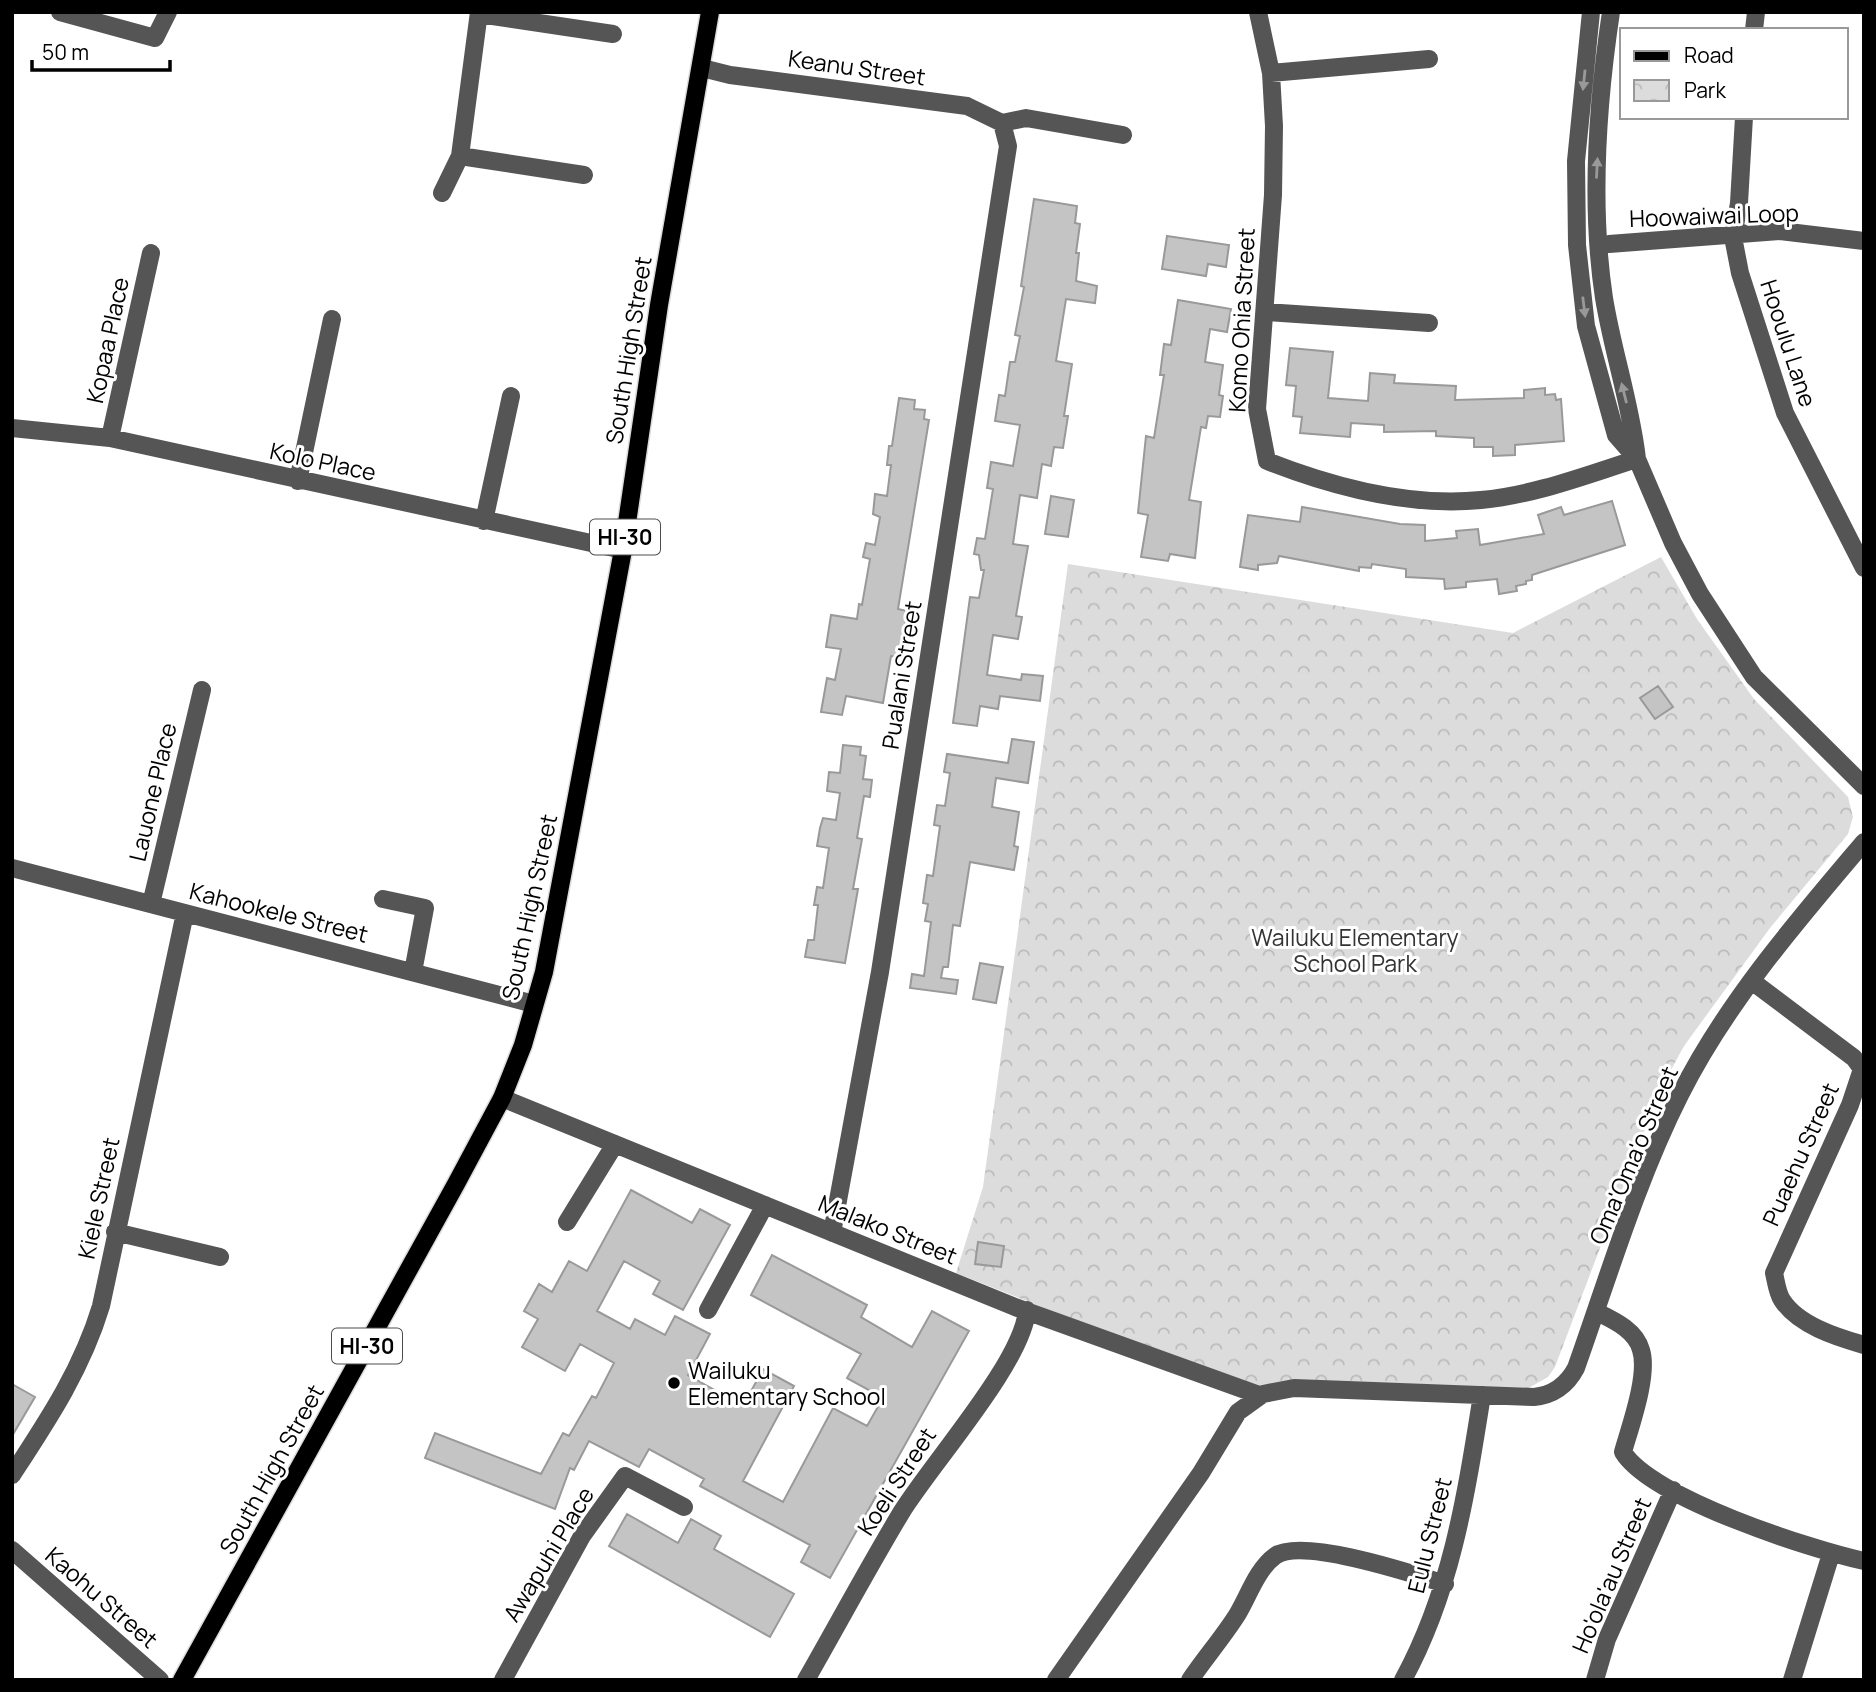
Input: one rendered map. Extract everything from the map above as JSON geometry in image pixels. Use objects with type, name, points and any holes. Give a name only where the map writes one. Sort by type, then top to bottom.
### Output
[{"type":"main road","name":"HI-30","points":[[702,68],[710,12]]},
{"type":"main road","name":"South High Street","points":[[182,1680],[502,1098],[523,1045],[544,972],[623,550],[659,305],[702,68]]},
{"type":"street","points":[[60,12],[155,38],[168,12]]},
{"type":"street","name":"Komo Ohia Street","points":[[1258,12],[1271,73],[1273,195],[1257,409],[1267,461],[1324,483],[1417,498],[1480,500],[1538,490],[1637,459]]},
{"type":"street","points":[[1591,12],[1576,161],[1577,245],[1586,326],[1600,384],[1616,435],[1637,459]]},
{"type":"street","points":[[1611,12],[1596,179],[1599,233],[1604,297],[1633,422],[1637,459],[1673,543],[1700,594],[1754,677],[1864,786]]},
{"type":"street","points":[[442,193],[460,156],[479,13],[613,34]]},
{"type":"street","points":[[1271,73],[1429,60]]},
{"type":"street","name":"Keanu Street","points":[[702,68],[730,75],[967,106],[1002,123]]},
{"type":"street","points":[[1002,123],[1026,118],[1123,135]]},
{"type":"street","name":"Hooulu Lane","points":[[1744,119],[1739,203],[1733,237],[1740,272],[1785,413],[1864,568]]},
{"type":"street","name":"Pualani Street","points":[[832,1233],[880,972],[968,412],[1008,146],[1002,123]]},
{"type":"street","points":[[460,156],[584,175]]},
{"type":"street","name":"Hoowaiwai Loop","points":[[1609,244],[1780,232],[1864,241]]},
{"type":"street","name":"Kopaa Place","points":[[110,438],[151,253]]},
{"type":"street","points":[[1265,312],[1429,323]]},
{"type":"street","points":[[298,481],[332,319]]},
{"type":"street","points":[[484,521],[511,396]]},
{"type":"street","name":"Kolo Place","points":[[12,428],[110,438],[623,550]]},
{"type":"street","name":"Lauone Place","points":[[150,904],[202,690]]},
{"type":"street","name":"Oma'Oma'o Street","points":[[1482,1395],[1545,1395],[1564,1385],[1576,1368],[1648,1170],[1679,1096],[1719,1026],[1812,904],[1864,842]]},
{"type":"street","name":"Kahookele Street","points":[[12,868],[534,1004]]},
{"type":"street","points":[[383,899],[425,908],[413,972]]},
{"type":"street","name":"Kiele Street","points":[[12,1475],[66,1393],[90,1340],[185,913]]},
{"type":"street","name":"Puaehu Street","points":[[1753,982],[1854,1058],[1862,1069],[1854,1096],[1774,1273],[1780,1297],[1795,1316],[1843,1339],[1864,1345]]},
{"type":"street","name":"Malako Street","points":[[502,1098],[1027,1310],[1259,1395]]},
{"type":"street","points":[[567,1222],[615,1144]]},
{"type":"street","points":[[709,1310],[765,1205]]},
{"type":"street","points":[[115,1232],[220,1257]]},
{"type":"street","name":"Koeli Street","points":[[806,1680],[902,1511],[1009,1360],[1026,1322],[1027,1310]]},
{"type":"street","name":"Ho'ola'au Street","points":[[1597,1312],[1631,1333],[1641,1349],[1642,1376],[1623,1452],[1640,1473],[1766,1532],[1831,1554],[1864,1561]]},
{"type":"street","points":[[1056,1680],[1201,1473],[1233,1418],[1259,1395],[1286,1388],[1482,1395]]},
{"type":"street","name":"Eulu Street","points":[[1403,1680],[1425,1640],[1446,1584],[1462,1521],[1482,1395]]},
{"type":"street","name":"Awapuhi Place","points":[[503,1680],[582,1536],[625,1476],[684,1507]]},
{"type":"street","name":"Ho'ola'au Street","points":[[1594,1680],[1607,1639],[1673,1490]]},
{"type":"street","points":[[1190,1680],[1236,1617],[1266,1566],[1287,1551],[1299,1549],[1362,1560],[1446,1584]]},
{"type":"street","name":"Kaohu Street","points":[[12,1550],[160,1680]]},
{"type":"street","points":[[1792,1680],[1831,1554]]},
{"type":"green space","name":"Wailuku Elementary School Park","points":[[1661,557],[1697,619],[1754,699],[1848,797],[1853,817],[1848,834],[1770,928],[1684,1046],[1659,1092],[1555,1367],[1548,1377],[1525,1390],[1251,1390],[956,1273],[983,1187],[1068,564],[1513,633]]},
{"type":"building","points":[[1034,199],[1077,206],[1075,223],[1080,224],[1076,281],[1097,286],[1095,303],[1066,299],[1056,361],[1072,364],[1064,416],[1068,416],[1063,448],[1054,447],[1051,466],[1042,464],[1037,498],[1020,495],[1013,544],[1028,546],[1016,616],[1022,617],[1018,639],[993,635],[987,675],[1021,680],[1022,674],[1043,676],[1040,701],[1000,696],[998,709],[980,706],[977,726],[953,723],[970,597],[979,598],[984,570],[981,570],[979,555],[974,554],[977,538],[985,539],[993,489],[987,488],[991,462],[1013,466],[1020,425],[995,421],[999,395],[1005,396],[1010,362],[1015,362],[1020,336],[1015,335],[1024,287],[1021,286]]},
{"type":"building","points":[[1167,236],[1229,245],[1226,267],[1208,264],[1206,276],[1162,269]]},
{"type":"building","points":[[1178,300],[1231,309],[1227,332],[1210,329],[1205,362],[1223,365],[1219,395],[1223,396],[1220,417],[1208,416],[1206,428],[1201,427],[1189,500],[1201,502],[1195,558],[1170,554],[1168,561],[1141,557],[1148,515],[1138,513],[1146,436],[1154,438],[1164,375],[1160,375],[1164,344],[1171,345]]},
{"type":"building","points":[[1290,348],[1333,352],[1328,398],[1368,401],[1370,373],[1395,375],[1394,383],[1456,386],[1455,400],[1524,398],[1524,390],[1545,388],[1545,395],[1555,394],[1556,400],[1561,399],[1564,441],[1515,445],[1515,455],[1493,456],[1493,447],[1474,447],[1474,438],[1436,436],[1436,431],[1384,432],[1384,425],[1351,423],[1350,437],[1300,433],[1302,417],[1293,416],[1296,386],[1286,385]]},
{"type":"building","points":[[899,398],[915,400],[914,409],[925,410],[924,419],[929,420],[898,609],[907,611],[901,657],[891,656],[883,703],[846,696],[842,715],[821,712],[827,678],[835,680],[841,649],[826,647],[831,615],[857,619],[859,604],[862,605],[870,559],[863,557],[866,543],[875,545],[880,517],[873,514],[875,494],[887,496],[891,465],[887,465],[889,446],[892,446]]},
{"type":"building","points":[[1051,496],[1074,500],[1068,537],[1045,534]]},
{"type":"building","points":[[1612,501],[1625,545],[1532,575],[1532,580],[1516,586],[1517,591],[1499,594],[1497,579],[1466,582],[1466,587],[1445,589],[1444,579],[1406,577],[1406,569],[1372,564],[1371,568],[1359,567],[1359,571],[1279,556],[1277,563],[1258,565],[1258,570],[1240,567],[1248,515],[1300,522],[1302,507],[1400,524],[1425,525],[1425,541],[1457,538],[1456,531],[1478,529],[1480,545],[1544,534],[1538,515],[1561,507],[1564,515]]},
{"type":"building","points":[[1658,686],[1673,707],[1655,719],[1640,698]]},
{"type":"building","points":[[1012,739],[1034,742],[1028,783],[996,778],[992,807],[1019,812],[1014,870],[970,862],[960,926],[953,925],[948,967],[943,967],[941,978],[958,980],[956,994],[910,988],[912,974],[924,976],[931,922],[925,921],[928,904],[923,903],[927,875],[933,876],[940,826],[934,825],[937,805],[945,806],[950,773],[944,772],[947,754],[1008,763]]},
{"type":"building","points":[[843,745],[861,747],[860,755],[866,756],[863,779],[872,780],[870,797],[864,796],[857,838],[862,839],[853,889],[858,889],[845,963],[805,957],[808,940],[814,940],[818,905],[814,905],[817,887],[823,888],[829,848],[817,846],[820,828],[823,818],[836,820],[840,793],[827,791],[829,772],[840,773]]},
{"type":"building","points":[[980,963],[1003,967],[996,1003],[973,999]]},
{"type":"building","points":[[631,1190],[692,1223],[700,1209],[730,1225],[683,1310],[653,1294],[660,1281],[624,1261],[597,1311],[630,1329],[635,1319],[665,1335],[675,1316],[710,1334],[688,1375],[743,1406],[763,1369],[794,1386],[743,1481],[783,1502],[833,1408],[867,1426],[883,1398],[847,1378],[861,1354],[751,1295],[772,1255],[867,1305],[861,1317],[912,1347],[932,1311],[969,1331],[830,1578],[801,1562],[810,1545],[700,1486],[704,1479],[649,1449],[639,1467],[589,1441],[574,1470],[570,1468],[555,1509],[425,1458],[435,1433],[541,1474],[563,1433],[569,1436],[592,1396],[596,1398],[614,1363],[580,1344],[565,1371],[522,1347],[538,1319],[524,1311],[539,1284],[552,1292],[569,1261],[587,1271]]},
{"type":"building","points":[[978,1242],[1004,1246],[1001,1267],[975,1264]]},
{"type":"building","points":[[12,1384],[35,1397],[12,1436]]},
{"type":"building","points":[[627,1514],[678,1543],[691,1519],[721,1536],[714,1549],[794,1594],[770,1637],[609,1546]]},
{"type":"place","name":"Wailuku Elementary School","points":[[674,1383]]}]
